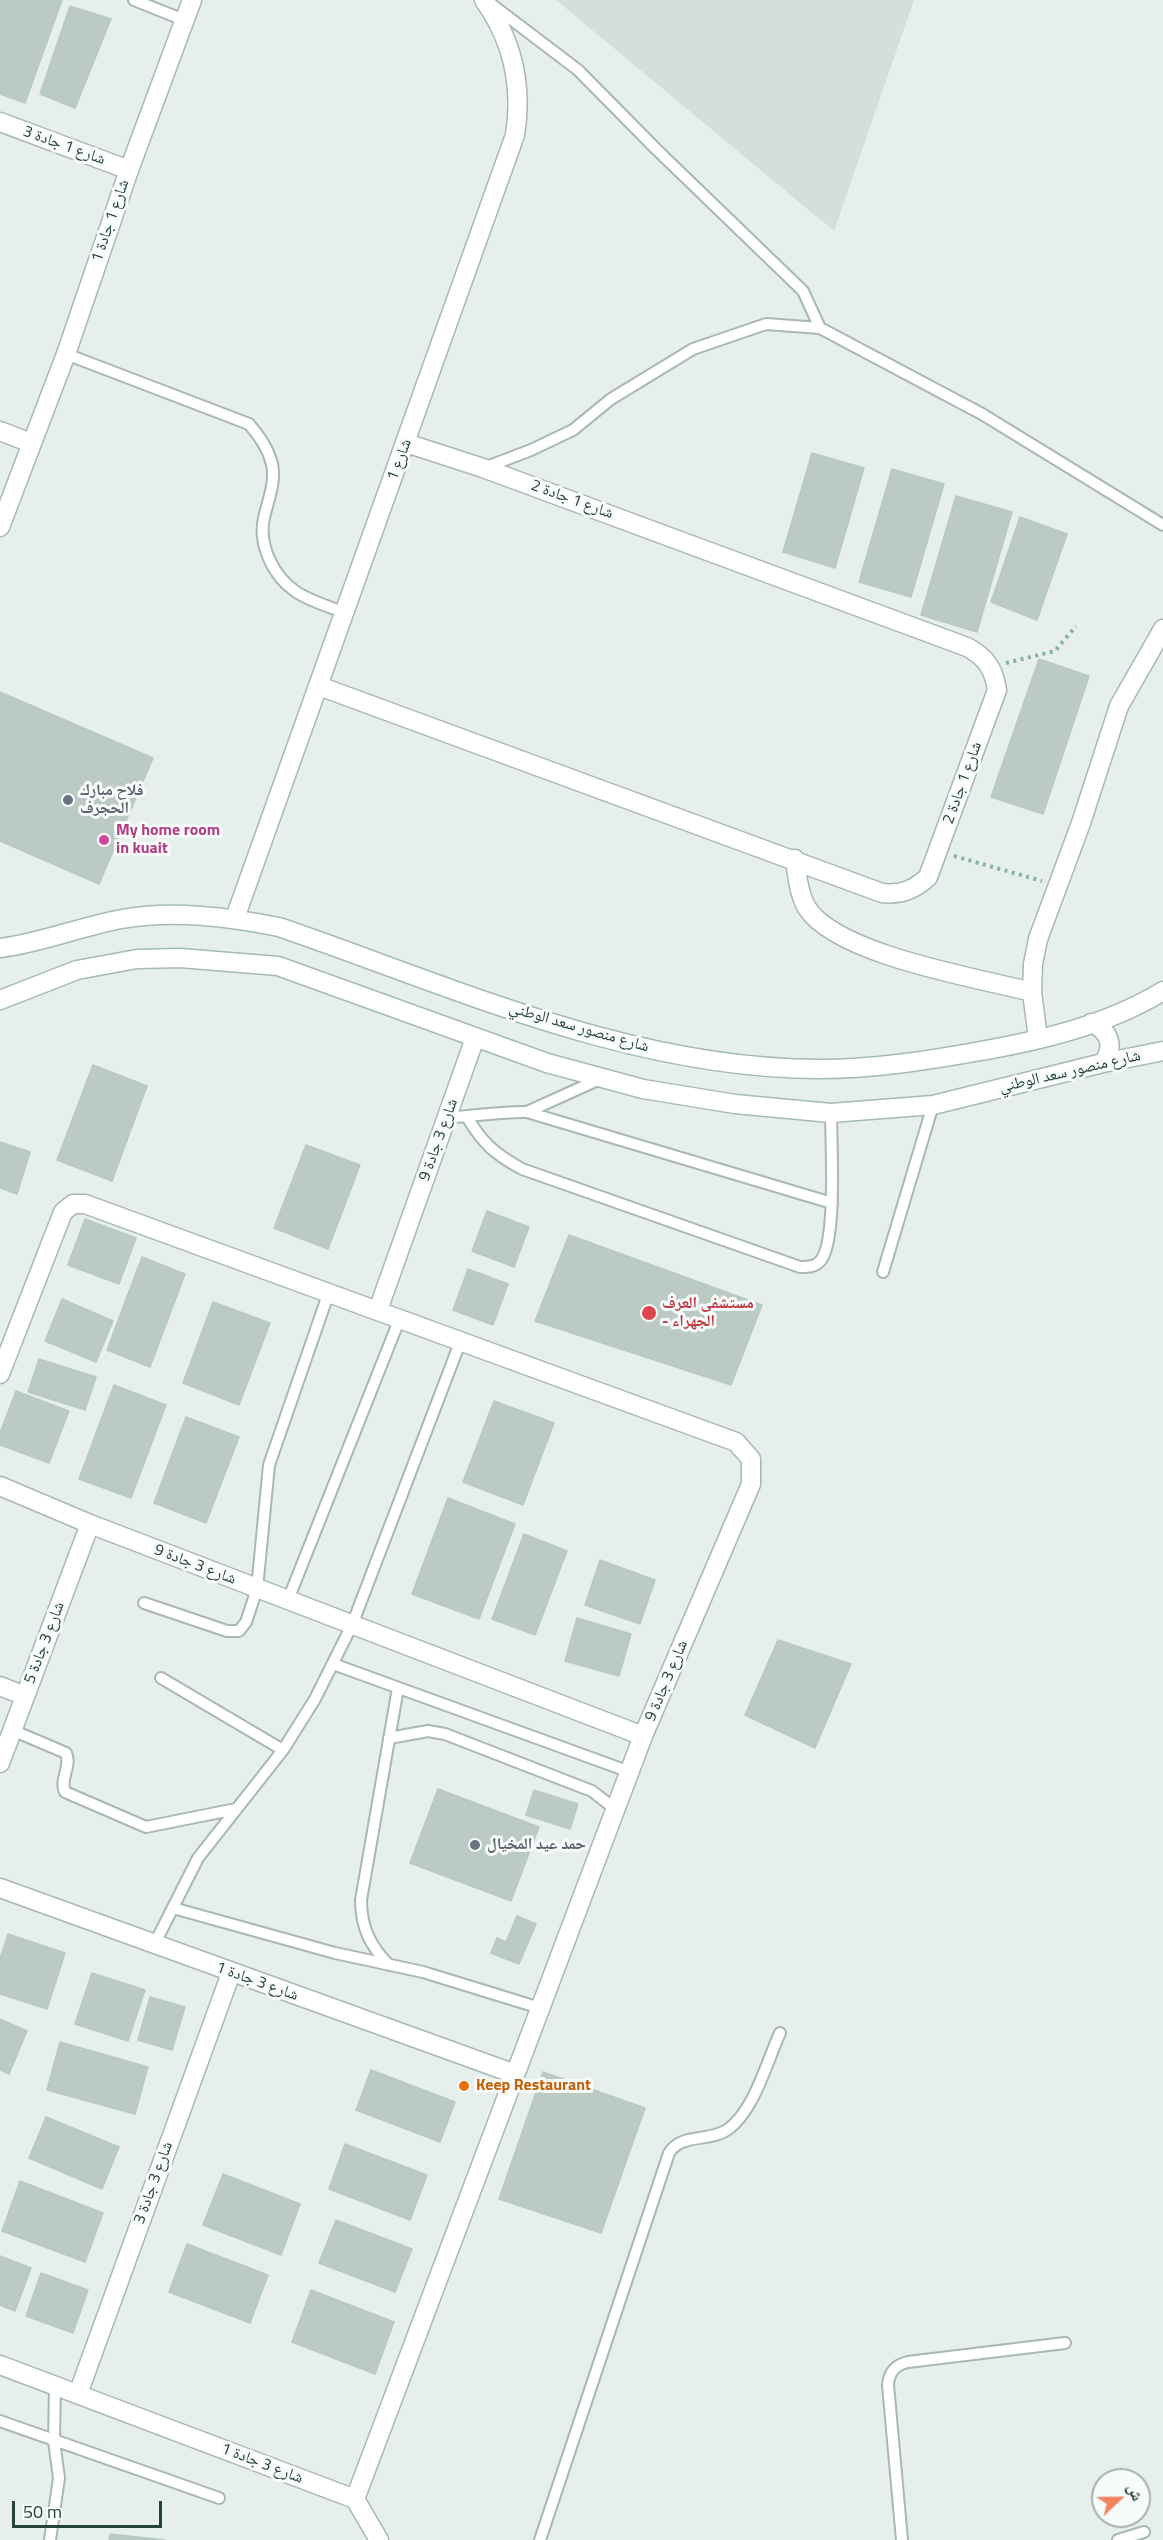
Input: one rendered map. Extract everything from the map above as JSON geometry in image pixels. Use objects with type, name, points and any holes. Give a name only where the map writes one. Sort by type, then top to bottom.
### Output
[{"type":"street","name":"شارع 1 جادة 1","points":[[0,527],[66,354],[129,170],[192,0]]},
{"type":"street","name":"شارع 1","points":[[235,918],[346,614],[515,135],[519,107],[513,60],[497,19],[485,0]]},
{"type":"street","name":"شارع 1 جادة 3","points":[[0,122],[129,170]]},
{"type":"street","points":[[0,431],[31,443]]},
{"type":"street","name":"شارع 1 جادة 2","points":[[320,686],[882,893],[892,894],[912,890],[928,877],[997,690],[991,668],[977,652],[968,647],[483,468],[406,443]]},
{"type":"street","points":[[1038,1039],[1032,992],[1033,964],[1038,939],[1119,706],[1163,629]]},
{"type":"street","points":[[795,860],[800,892],[808,909],[822,924],[853,944],[1032,992]]},
{"type":"street","name":"شارع منصور سعد الوطني","points":[[0,948],[124,919],[170,915],[235,918],[279,927],[534,1018],[630,1046],[731,1063],[820,1069],[917,1062],[1038,1039],[1143,1004],[1163,991]]},
{"type":"street","name":"شارع منصور سعد الوطني","points":[[0,1000],[77,970],[137,959],[222,961],[278,966],[547,1063],[643,1089],[735,1104],[831,1113],[933,1105],[1103,1063],[1163,1051]]},
{"type":"street","points":[[1090,1023],[1100,1027],[1107,1034],[1110,1044],[1109,1054],[1103,1063]]},
{"type":"street","name":"شارع 3 جادة 9","points":[[378,1310],[475,1038]]},
{"type":"street","name":"شارع 3 جادة 9","points":[[0,1374],[63,1212],[72,1204],[85,1204],[736,1442],[751,1459],[751,1484],[643,1736],[90,1524],[0,1486]]},
{"type":"street","name":"شارع 3 جادة 5","points":[[0,1763],[90,1524]]},
{"type":"street","points":[[0,1686],[25,1696]]},
{"type":"street","points":[[379,2540],[355,2499],[643,1736]]},
{"type":"street","name":"شارع 3 جادة 1","points":[[0,1888],[515,2074]]},
{"type":"street","name":"شارع 3 جادة 3","points":[[78,2394],[231,1973]]},
{"type":"street","name":"شارع 3 جادة 1","points":[[0,2365],[355,2499]]},
{"type":"lane","points":[[134,0],[146,2],[184,20]]},
{"type":"lane","points":[[485,0],[578,70],[656,150],[803,291],[820,328]]},
{"type":"lane","points":[[483,468],[531,450],[573,430],[611,399],[693,349],[766,324],[820,328],[982,414],[1163,525]]},
{"type":"lane","points":[[66,354],[249,424],[263,442],[272,465],[272,493],[263,520],[264,545],[275,572],[295,592],[346,614]]},
{"type":"lane","points":[[527,1112],[602,1078]]},
{"type":"lane","points":[[884,1272],[933,1105]]},
{"type":"lane","points":[[447,1117],[468,1117],[496,1111],[527,1112],[832,1203]]},
{"type":"lane","points":[[468,1117],[480,1140],[500,1156],[522,1169],[800,1267],[816,1265],[821,1260],[832,1203],[831,1113]]},
{"type":"lane","points":[[144,1603],[233,1632],[239,1630],[246,1622],[257,1588],[269,1465],[329,1292]]},
{"type":"lane","points":[[288,1600],[400,1318]]},
{"type":"lane","points":[[154,1945],[198,1858],[283,1750],[333,1664],[352,1625],[461,1340]]},
{"type":"lane","points":[[333,1664],[630,1772]]},
{"type":"lane","points":[[161,1678],[283,1750]]},
{"type":"lane","points":[[389,1965],[375,1951],[361,1918],[361,1900],[398,1688]]},
{"type":"lane","points":[[12,1730],[66,1754],[68,1764],[63,1787],[70,1796],[138,1825],[155,1827],[236,1809]]},
{"type":"lane","points":[[389,1738],[428,1731],[445,1734],[592,1791],[615,1809]]},
{"type":"lane","points":[[172,1908],[335,1953],[423,1972],[540,2008]]},
{"type":"lane","points":[[540,2540],[669,2153],[678,2143],[715,2136],[734,2125],[748,2107],[780,2032]]},
{"type":"lane","points":[[902,2540],[888,2385],[888,2379],[895,2367],[908,2362],[1065,2343]]},
{"type":"lane","points":[[50,2540],[59,2478],[54,2441],[55,2385]]},
{"type":"lane","points":[[0,2421],[219,2498]]},
{"type":"lane","points":[[902,2521],[910,2540]]},
{"type":"lane","points":[[1118,2540],[1144,2532]]},
{"type":"path","points":[[991,668],[1054,651],[1076,626]]},
{"type":"path","points":[[938,852],[1058,886]]},
{"type":"shaded area","points":[[556,0],[914,0],[834,231]]},
{"type":"building","points":[[0,0],[62,0],[25,103],[0,94]]},
{"type":"building","points":[[70,6],[111,19],[75,108],[40,94]]},
{"type":"building","points":[[812,453],[864,468],[835,568],[783,552]]},
{"type":"building","points":[[892,469],[944,484],[911,597],[859,582]]},
{"type":"building","points":[[956,496],[1012,512],[977,632],[921,615]]},
{"type":"building","points":[[1020,517],[1067,534],[1037,620],[991,602]]},
{"type":"building","points":[[1039,659],[1089,676],[1043,814],[991,797]]},
{"type":"building","name":"فلاح مبارك الحجرف","points":[[0,692],[153,758],[99,884],[0,841]]},
{"type":"building","points":[[93,1065],[147,1086],[112,1181],[57,1160]]},
{"type":"building","points":[[0,1142],[30,1152],[17,1194],[0,1188]]},
{"type":"building","points":[[306,1145],[360,1165],[328,1249],[274,1228]]},
{"type":"building","points":[[487,1211],[529,1227],[514,1267],[472,1251]]},
{"type":"building","points":[[85,1219],[136,1238],[119,1284],[68,1265]]},
{"type":"building","name":"مستشفى العرف - الجهراء","points":[[569,1235],[762,1305],[731,1385],[535,1321]]},
{"type":"building","points":[[142,1257],[185,1274],[150,1367],[107,1350]]},
{"type":"building","points":[[468,1269],[508,1284],[493,1325],[453,1310]]},
{"type":"building","points":[[62,1299],[113,1321],[96,1362],[45,1341]]},
{"type":"building","points":[[213,1302],[270,1323],[239,1405],[183,1383]]},
{"type":"building","points":[[39,1359],[96,1377],[85,1410],[28,1392]]},
{"type":"building","points":[[114,1385],[166,1405],[131,1498],[79,1479]]},
{"type":"building","points":[[16,1391],[69,1411],[49,1463],[0,1445],[0,1433]]},
{"type":"building","points":[[494,1401],[554,1423],[523,1505],[463,1482]]},
{"type":"building","points":[[186,1417],[239,1437],[206,1523],[154,1503]]},
{"type":"building","points":[[448,1498],[515,1524],[479,1619],[412,1594]]},
{"type":"building","points":[[524,1534],[567,1551],[535,1635],[492,1619]]},
{"type":"building","points":[[600,1560],[655,1580],[640,1624],[585,1605]]},
{"type":"building","points":[[577,1618],[631,1634],[619,1676],[565,1661]]},
{"type":"building","points":[[778,1640],[851,1664],[815,1748],[745,1715]]},
{"type":"building","name":"حمد عيد المخيال","points":[[438,1789],[539,1827],[511,1901],[410,1863]]},
{"type":"building","points":[[534,1790],[578,1804],[570,1829],[526,1815]]},
{"type":"building","points":[[517,1916],[536,1924],[519,1964],[491,1953],[497,1938],[506,1942]]},
{"type":"building","points":[[8,1934],[65,1953],[47,2009],[0,1994],[0,1959]]},
{"type":"building","points":[[92,1973],[145,1990],[128,2041],[75,2024]]},
{"type":"building","points":[[150,1997],[185,2007],[172,2050],[138,2040]]},
{"type":"building","points":[[0,2019],[27,2031],[9,2074],[0,2070]]},
{"type":"building","points":[[60,2042],[148,2067],[135,2114],[47,2090]]},
{"type":"building","points":[[371,2070],[455,2102],[440,2142],[356,2110]]},
{"type":"building","points":[[543,2072],[645,2108],[601,2233],[499,2199]]},
{"type":"building","points":[[46,2117],[119,2147],[102,2189],[29,2158]]},
{"type":"building","points":[[345,2144],[427,2175],[410,2220],[329,2189]]},
{"type":"building","points":[[223,2174],[300,2204],[281,2255],[203,2225]]},
{"type":"building","points":[[20,2181],[103,2213],[85,2262],[2,2231]]},
{"type":"building","points":[[336,2220],[412,2249],[395,2292],[319,2263]]},
{"type":"building","points":[[187,2244],[268,2275],[250,2323],[169,2292]]},
{"type":"building","points":[[0,2256],[31,2268],[15,2311],[0,2305]]},
{"type":"building","points":[[41,2273],[88,2290],[73,2333],[26,2316]]},
{"type":"building","points":[[311,2290],[394,2322],[375,2374],[292,2342]]},
{"type":"building","points":[[110,2534],[165,2540],[109,2540]]},
{"type":"place","name":"فلاح مبارك الحجرف","points":[[68,800]]},
{"type":"place","name":"My home room in kuait","points":[[104,840]]},
{"type":"place","name":"مستشفى العرف - الجهراء","points":[[649,1313]]},
{"type":"place","name":"حمد عيد المخيال","points":[[475,1845]]},
{"type":"place","name":"Keep Restaurant","points":[[464,2086]]}]
